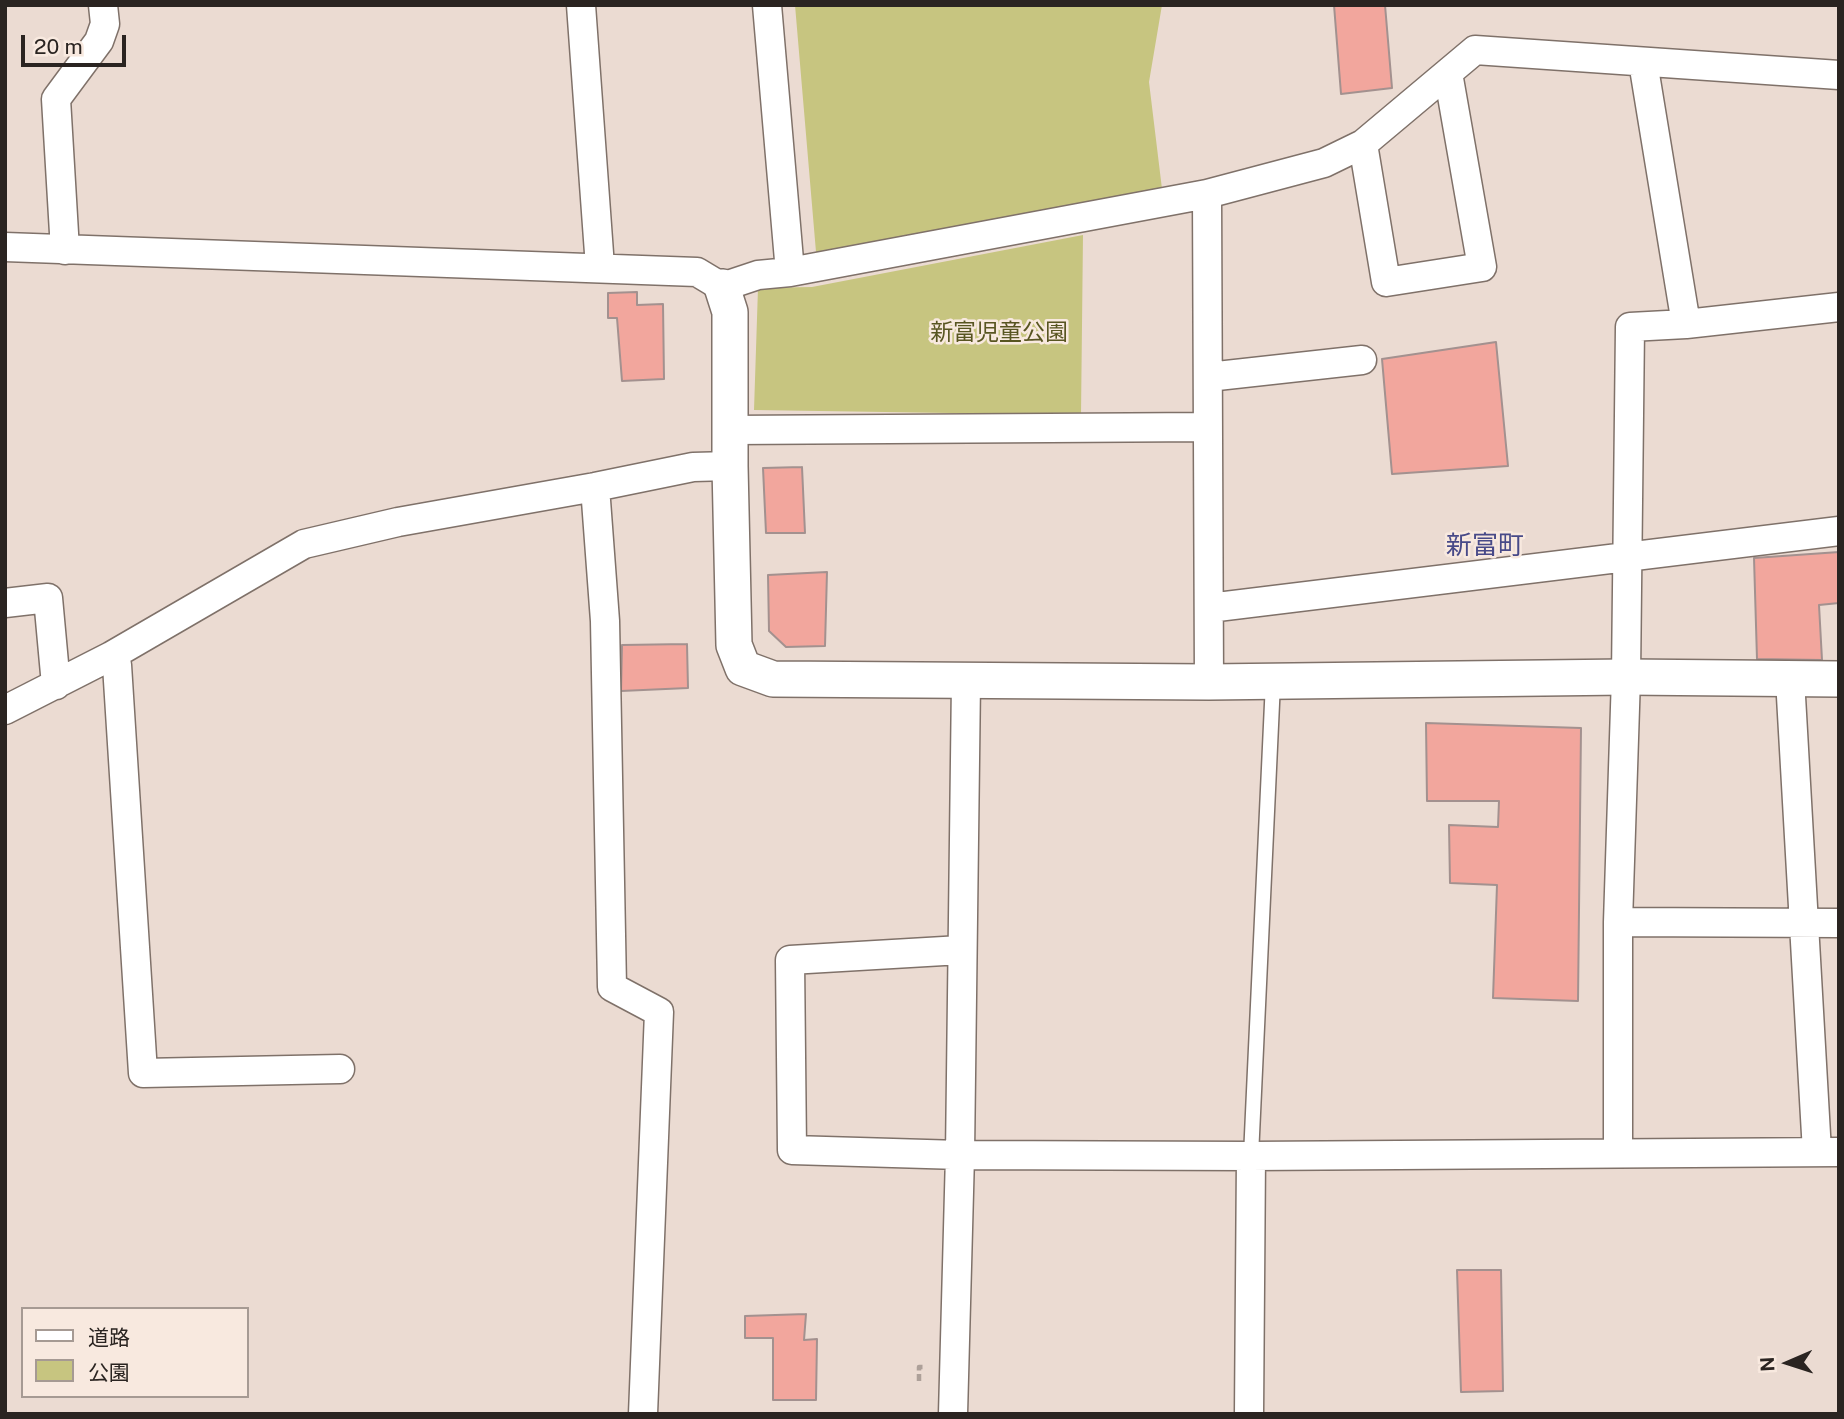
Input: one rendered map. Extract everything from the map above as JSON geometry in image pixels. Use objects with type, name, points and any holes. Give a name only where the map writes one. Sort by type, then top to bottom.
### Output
[{"type":"street","points":[[65,250],[56,99],[99,41],[105,23],[103,5]]},
{"type":"street","points":[[581,5],[600,267]]},
{"type":"street","points":[[767,5],[790,272]]},
{"type":"street","points":[[722,288],[758,275],[790,272],[1208,194],[1325,163],[1363,144],[1475,50],[1839,75]]},
{"type":"street","points":[[1643,62],[1686,324]]},
{"type":"street","points":[[1363,144],[1386,282],[1482,267],[1448,73]]},
{"type":"street","points":[[1208,194],[1209,682]]},
{"type":"street","points":[[5,247],[696,272],[722,288],[730,312],[734,645],[743,668],[773,679],[1209,682],[1626,677],[1839,679]]},
{"type":"street","points":[[1618,1153],[1618,922],[1626,677],[1630,327],[1686,324],[1839,307]]},
{"type":"street","points":[[1208,377],[1362,360]]},
{"type":"street","points":[[731,430],[1208,426]]},
{"type":"street","points":[[5,710],[111,656],[304,544],[398,522],[693,467],[730,466]]},
{"type":"street","points":[[595,487],[605,621],[612,987],[659,1012],[643,1414]]},
{"type":"street","points":[[1209,608],[1839,531]]},
{"type":"street","points":[[5,603],[48,598],[56,685]]},
{"type":"street","points":[[111,656],[117,664],[143,1073],[340,1069]]},
{"type":"street","points":[[961,950],[790,960],[792,1150],[960,1155],[1251,1156],[1828,1152],[1805,923],[1790,679]]},
{"type":"street","points":[[953,1414],[960,1155],[966,681]]},
{"type":"street","points":[[1618,922],[1839,923]]},
{"type":"street","points":[[1249,1414],[1251,1156]]},
{"type":"lane","points":[[1251,1156],[1273,681]]},
{"type":"green space","points":[[795,5],[1162,5],[1149,82],[1162,189],[816,252]]},
{"type":"green space","name":"新富児童公園","points":[[1083,235],[1081,415],[754,410],[758,288],[812,287]]},
{"type":"building","points":[[1334,5],[1385,5],[1392,88],[1341,94]]},
{"type":"building","points":[[637,292],[637,305],[663,304],[664,379],[622,381],[617,318],[608,318],[608,293]]},
{"type":"building","points":[[1496,342],[1508,466],[1392,474],[1382,359]]},
{"type":"building","points":[[802,467],[805,533],[766,533],[763,468]]},
{"type":"building","points":[[1839,552],[1839,603],[1819,605],[1822,660],[1757,659],[1754,558]]},
{"type":"building","points":[[827,572],[825,646],[786,647],[769,631],[768,575]]},
{"type":"building","points":[[687,644],[688,688],[621,691],[622,645]]},
{"type":"building","points":[[1426,723],[1581,728],[1578,1001],[1493,998],[1497,885],[1450,883],[1449,825],[1498,827],[1499,801],[1427,801]]},
{"type":"building","points":[[1457,1270],[1501,1270],[1503,1391],[1461,1392]]},
{"type":"building","points":[[806,1314],[804,1340],[817,1339],[816,1400],[773,1400],[773,1338],[745,1338],[745,1316]]},
{"type":"district","name":"新富町","points":[[1485,546]]}]
